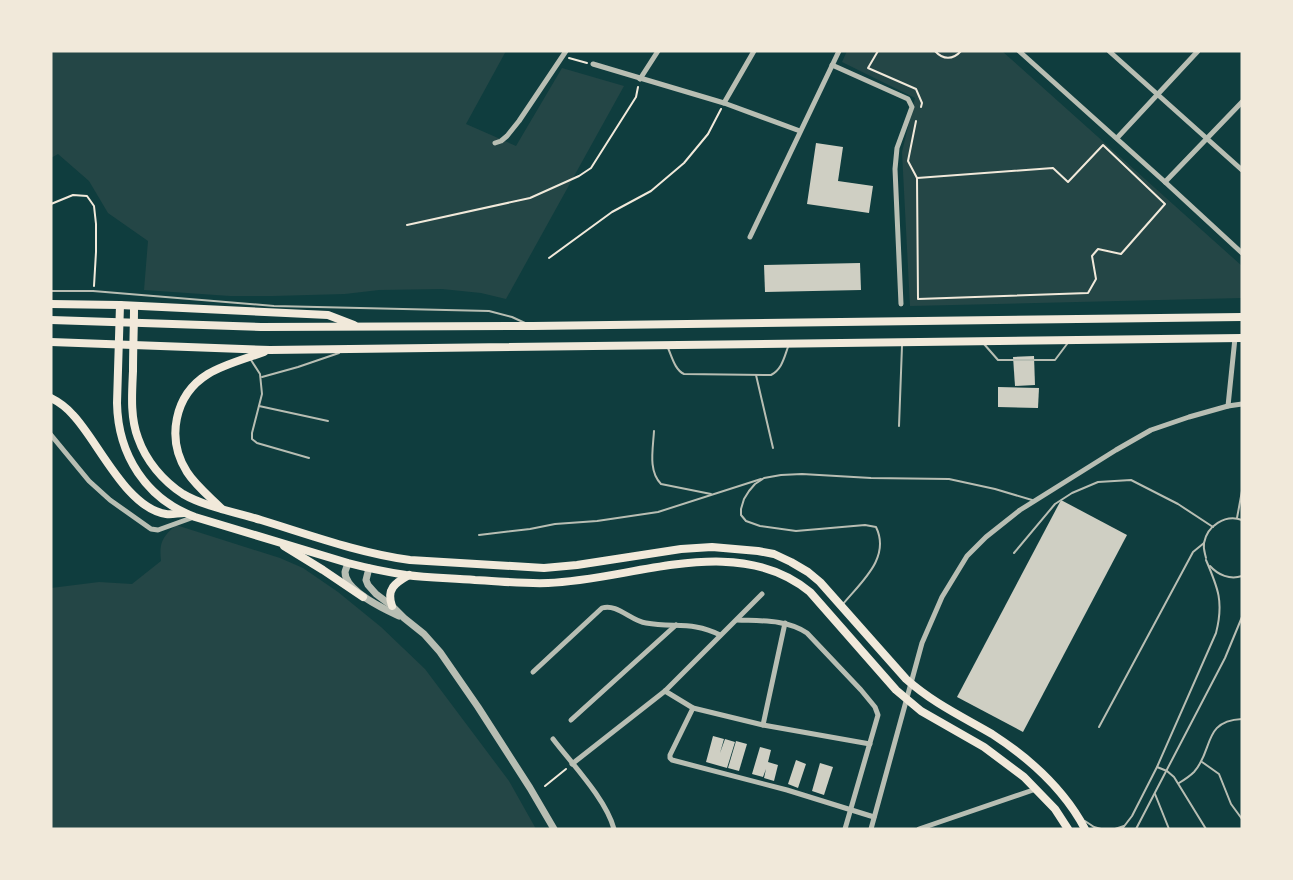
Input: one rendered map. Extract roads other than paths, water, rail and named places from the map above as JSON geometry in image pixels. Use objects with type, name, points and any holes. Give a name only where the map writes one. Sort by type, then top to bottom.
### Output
[{"type":"main road","points":[[51,304],[328,315],[357,327]]},
{"type":"main road","points":[[120,305],[117,416],[122,438],[134,467],[149,488],[164,501],[184,513],[369,568],[409,575],[551,583],[698,562],[757,565],[785,575],[810,592],[908,701],[935,720],[984,747],[1024,777],[1055,808],[1068,829]]},
{"type":"main road","points":[[134,307],[132,403],[135,430],[142,450],[162,477],[190,497],[222,509],[352,548],[410,560],[544,568],[695,548],[774,554],[792,562],[820,582],[917,688],[943,707],[991,734],[1035,766],[1056,787],[1078,815],[1085,829]]},
{"type":"main road","points":[[51,320],[261,327],[357,327],[1242,317]]},
{"type":"main road","points":[[51,342],[270,350],[347,350],[1239,338]]},
{"type":"main road","points":[[222,509],[195,482],[184,465],[176,447],[177,418],[186,396],[194,385],[206,376],[216,369],[270,350]]},
{"type":"main road","points":[[51,398],[72,414],[122,482],[139,500],[163,513],[184,513]]},
{"type":"main road","points":[[273,539],[363,597]]},
{"type":"main road","points":[[392,606],[389,593],[397,582],[409,575]]},
{"type":"street","points":[[640,79],[658,51]]},
{"type":"street","points":[[724,103],[754,51]]},
{"type":"street","points":[[750,237],[839,51]]},
{"type":"street","points":[[1020,51],[1242,253]]},
{"type":"street","points":[[1109,51],[1242,170]]},
{"type":"street","points":[[1117,138],[1198,51]]},
{"type":"street","points":[[495,143],[507,136],[565,53]]},
{"type":"street","points":[[592,64],[724,103],[800,131]]},
{"type":"street","points":[[832,65],[908,99],[912,107],[897,148],[895,169],[901,304]]},
{"type":"street","points":[[1165,182],[1242,102]]},
{"type":"street","points":[[1228,406],[1239,338]]},
{"type":"street","points":[[871,829],[916,662],[930,621],[967,555],[993,531],[1034,501],[1151,430],[1189,417],[1242,404]]},
{"type":"street","points":[[51,435],[89,481],[110,500],[151,529],[158,530],[195,517]]},
{"type":"street","points":[[348,562],[345,571],[347,579],[363,597],[404,618]]},
{"type":"street","points":[[369,568],[366,580],[368,585],[424,634],[440,652],[478,706],[554,829]]},
{"type":"street","points":[[572,764],[665,691],[762,594]]},
{"type":"street","points":[[532,672],[602,608],[607,607],[644,623],[700,627],[720,635]]},
{"type":"street","points":[[737,620],[785,623],[800,628],[875,707],[878,716],[846,829]]},
{"type":"street","points":[[763,725],[785,623]]},
{"type":"street","points":[[571,720],[676,625]]},
{"type":"street","points":[[665,691],[693,708],[807,734],[870,744]]},
{"type":"street","points":[[693,708],[670,755],[672,760],[787,790],[874,818]]},
{"type":"street","points":[[553,739],[602,802],[611,817],[614,829]]},
{"type":"street","points":[[919,829],[1036,789]]},
{"type":"lane","points":[[51,291],[93,291],[274,306],[489,311],[533,326]]},
{"type":"lane","points":[[982,342],[998,360],[1054,360],[1070,340]]},
{"type":"lane","points":[[899,426],[902,343]]},
{"type":"lane","points":[[667,346],[680,373],[771,375],[781,366],[789,344]]},
{"type":"lane","points":[[261,377],[347,350]]},
{"type":"lane","points":[[250,357],[261,377],[262,394],[252,439],[255,442],[309,458]]},
{"type":"lane","points":[[756,375],[773,448]]},
{"type":"lane","points":[[259,406],[328,422]]},
{"type":"lane","points":[[654,431],[652,467],[661,484],[711,494]]},
{"type":"lane","points":[[479,535],[658,512],[764,478],[781,475],[949,479],[995,489],[1034,501]]},
{"type":"lane","points":[[764,478],[755,484],[744,499],[741,515],[746,521],[760,526],[796,531],[865,525],[876,527],[880,536],[877,562],[841,606]]},
{"type":"lane","points":[[1014,553],[1054,504],[1098,482],[1131,480],[1178,504],[1213,527]]},
{"type":"lane","points":[[1237,518],[1242,491]]},
{"type":"lane","points":[[1122,829],[1157,767],[1216,633],[1220,618],[1220,603],[1218,587],[1206,560],[1204,543],[1207,535],[1221,521],[1237,518],[1242,520]]},
{"type":"lane","points":[[1099,727],[1193,552],[1204,543]]},
{"type":"lane","points":[[1206,560],[1219,574],[1238,578],[1242,576]]},
{"type":"lane","points":[[1136,829],[1225,658],[1242,617]]},
{"type":"lane","points":[[1179,783],[1194,773],[1208,741],[1219,725],[1230,720],[1242,719]]},
{"type":"lane","points":[[1201,761],[1219,774],[1231,804],[1242,819]]},
{"type":"lane","points":[[1157,767],[1167,771],[1179,783],[1206,829]]},
{"type":"lane","points":[[1155,794],[1169,829]]},
{"type":"lane","points":[[1078,815],[1087,824],[1101,829]]},
{"type":"lane","points":[[1114,829],[1126,825]]}]
